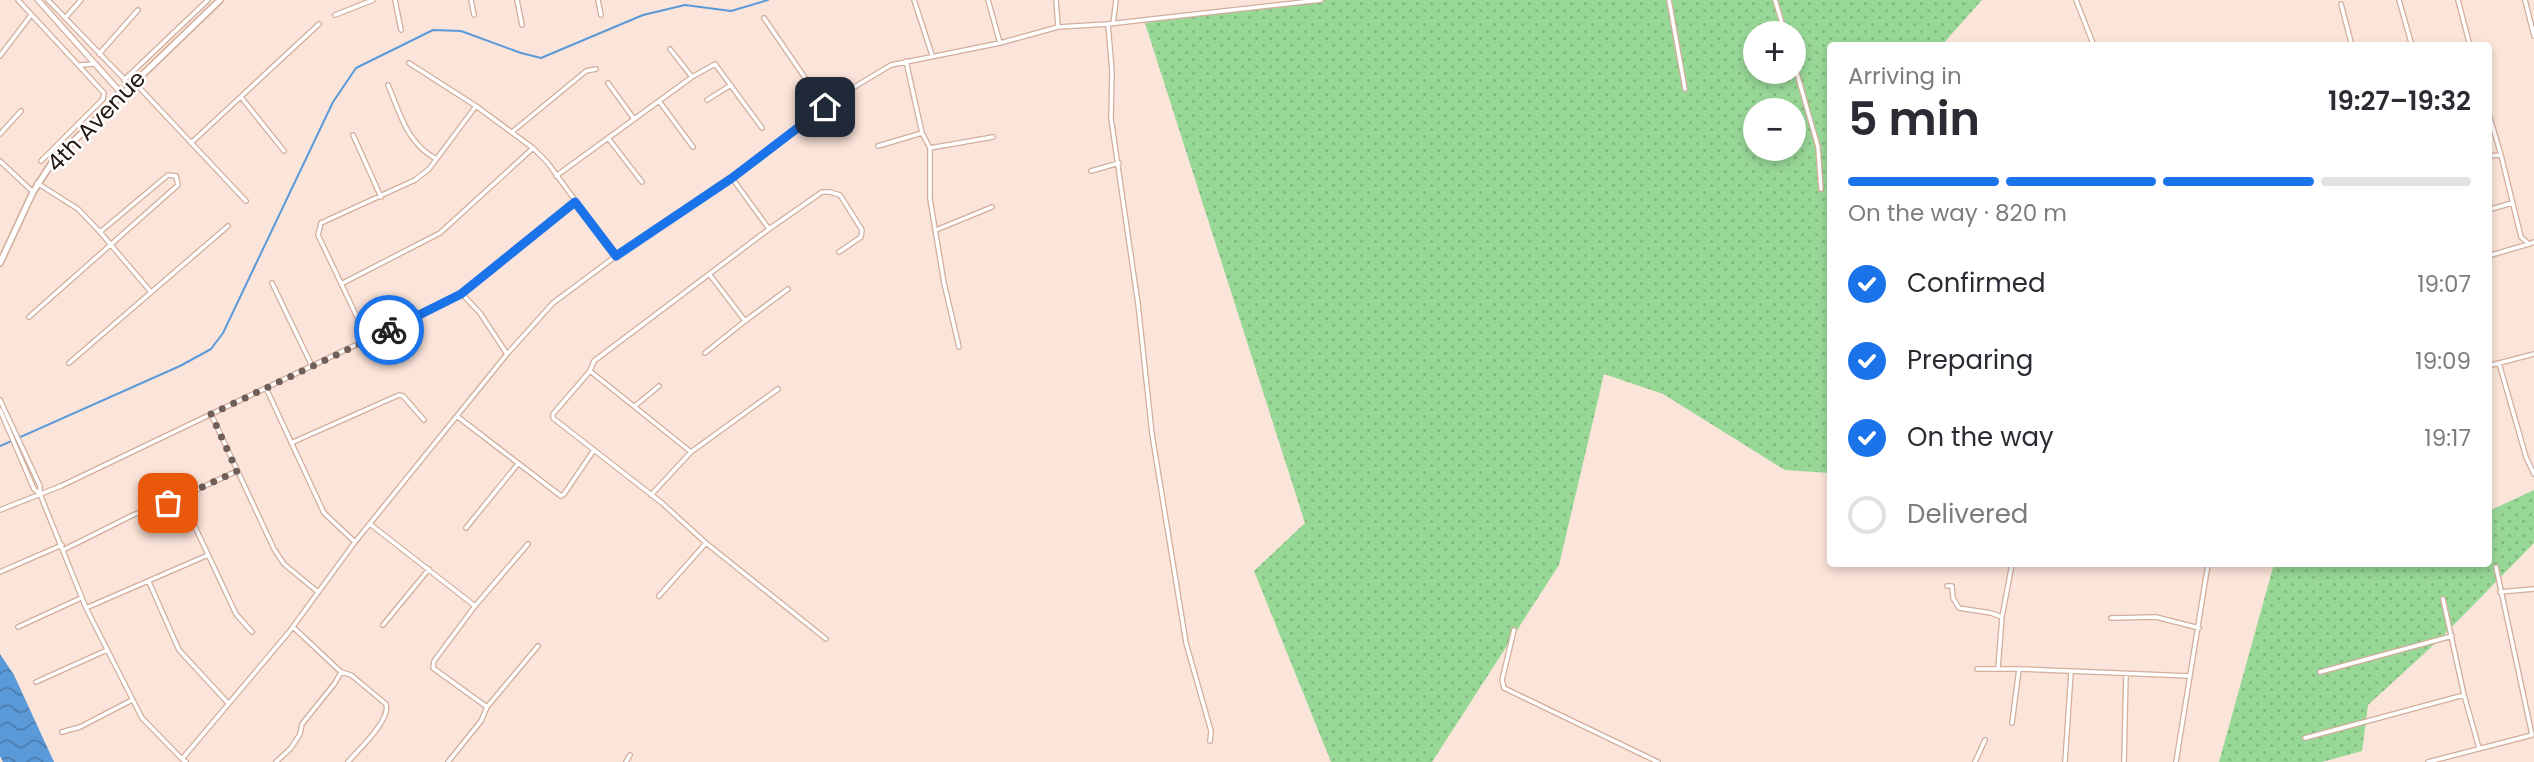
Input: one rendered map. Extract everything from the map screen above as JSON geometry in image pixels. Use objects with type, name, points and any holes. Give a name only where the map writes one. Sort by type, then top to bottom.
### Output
[{"type":"main road","name":"4th Avenue","points":[[0,263],[37,183],[59,154],[220,0]]},
{"type":"street","points":[[18,0],[102,89],[104,96],[41,161]]},
{"type":"street","points":[[38,0],[121,93]]},
{"type":"street","points":[[48,0],[246,201]]},
{"type":"street","points":[[65,18],[81,0]]},
{"type":"street","points":[[124,80],[208,0]]},
{"type":"street","points":[[335,15],[373,0]]},
{"type":"street","points":[[395,0],[401,30]]},
{"type":"street","points":[[471,0],[474,15]]},
{"type":"street","points":[[517,0],[522,25]]},
{"type":"street","points":[[598,0],[601,15]]},
{"type":"street","points":[[914,0],[932,55]]},
{"type":"street","points":[[989,0],[1000,43]]},
{"type":"street","points":[[1056,0],[1058,27]]},
{"type":"street","points":[[1116,0],[1111,24],[1111,113],[1154,445],[1186,643],[1210,731],[1210,741]]},
{"type":"street","points":[[0,400],[25,462],[40,486],[40,494],[81,598],[132,700],[142,718],[184,760],[293,626],[355,542],[507,354],[553,303],[880,70],[906,61],[1000,43],[1058,27],[1111,24],[1321,0]]},
{"type":"street","points":[[1669,0],[1685,89]]},
{"type":"street","points":[[1775,0],[1781,21]]},
{"type":"street","points":[[2076,0],[2092,42]]},
{"type":"street","points":[[2399,0],[2411,42]]},
{"type":"street","points":[[2458,0],[2469,42]]},
{"type":"street","points":[[2525,0],[2534,36]]},
{"type":"street","points":[[2341,4],[2351,42]]},
{"type":"street","points":[[99,54],[138,10]]},
{"type":"street","points":[[0,56],[31,15]]},
{"type":"street","points":[[764,18],[825,107]]},
{"type":"street","points":[[191,143],[319,24]]},
{"type":"street","points":[[670,49],[692,77]]},
{"type":"street","points":[[906,61],[922,134],[930,148],[930,200],[944,283],[959,347]]},
{"type":"street","points":[[410,63],[476,106],[533,148],[547,162],[616,256]]},
{"type":"street","points":[[80,65],[94,64]]},
{"type":"street","points":[[556,176],[692,77],[715,64],[762,128]]},
{"type":"street","points":[[512,132],[586,71],[596,69]]},
{"type":"street","points":[[608,83],[634,119]]},
{"type":"street","points":[[1800,84],[1818,147],[1821,189]]},
{"type":"street","points":[[388,85],[411,138],[436,159]]},
{"type":"street","points":[[707,100],[732,85]]},
{"type":"street","points":[[241,97],[284,151]]},
{"type":"street","points":[[659,101],[693,147]]},
{"type":"street","points":[[368,340],[318,235],[318,229],[321,223],[415,180],[429,169],[476,106]]},
{"type":"street","points":[[0,134],[20,111]]},
{"type":"street","points":[[2492,125],[2521,237],[2531,243]]},
{"type":"street","points":[[878,146],[922,134]]},
{"type":"street","points":[[353,135],[381,197]]},
{"type":"street","points":[[930,148],[993,137]]},
{"type":"street","points":[[608,138],[642,182]]},
{"type":"street","points":[[341,284],[440,233],[533,148]]},
{"type":"street","points":[[2492,156],[2501,155]]},
{"type":"street","points":[[0,161],[33,192]]},
{"type":"street","points":[[1091,171],[1119,163]]},
{"type":"street","points":[[29,317],[178,185],[176,176],[168,175],[100,232]]},
{"type":"street","points":[[732,178],[769,229]]},
{"type":"street","points":[[37,183],[78,209],[150,292]]},
{"type":"street","points":[[826,639],[706,543],[652,495],[553,418],[552,414],[590,371],[594,361],[822,192],[840,195],[862,234],[839,252]]},
{"type":"street","points":[[0,510],[211,414],[461,294],[575,202]]},
{"type":"street","points":[[2492,209],[2512,203]]},
{"type":"street","points":[[936,230],[992,206]]},
{"type":"street","points":[[69,363],[228,226]]},
{"type":"street","points":[[2492,255],[2531,243]]},
{"type":"street","points":[[709,275],[745,321]]},
{"type":"street","points":[[272,283],[312,366]]},
{"type":"street","points":[[705,353],[788,289]]},
{"type":"street","points":[[461,294],[480,313],[507,354]]},
{"type":"street","points":[[2492,365],[2534,354]]},
{"type":"street","points":[[2499,363],[2526,457],[2534,474]]},
{"type":"street","points":[[590,371],[691,452]]},
{"type":"street","points":[[635,406],[659,386]]},
{"type":"street","points":[[266,388],[324,513],[355,542]]},
{"type":"street","points":[[652,495],[691,452],[778,389]]},
{"type":"street","points":[[291,443],[399,395],[403,396],[424,420]]},
{"type":"street","points":[[0,410],[6,416]]},
{"type":"street","points":[[211,414],[274,549],[284,564],[318,592]]},
{"type":"street","points":[[458,417],[517,465],[561,496],[594,450]]},
{"type":"street","points":[[466,528],[517,465]]},
{"type":"street","points":[[0,572],[133,515],[149,512],[237,471]]},
{"type":"street","points":[[181,497],[236,614],[252,632]]},
{"type":"street","points":[[370,524],[475,606]]},
{"type":"street","points":[[659,596],[706,543]]},
{"type":"street","points":[[487,707],[433,668],[438,652],[528,544]]},
{"type":"street","points":[[86,608],[208,555]]},
{"type":"street","points":[[1998,668],[2002,617],[2011,567]]},
{"type":"street","points":[[2176,762],[2208,567]]},
{"type":"street","points":[[2428,762],[2533,735],[2496,568]]},
{"type":"street","points":[[383,625],[429,569]]},
{"type":"street","points":[[149,582],[179,650],[228,703]]},
{"type":"street","points":[[1947,586],[1952,586],[1953,598],[1959,608],[2002,617]]},
{"type":"street","points":[[2500,592],[2534,589]]},
{"type":"street","points":[[18,627],[81,598]]},
{"type":"street","points":[[2443,598],[2479,748]]},
{"type":"street","points":[[2111,618],[2156,617],[2199,628]]},
{"type":"street","points":[[293,626],[341,672],[351,675],[386,704],[387,714],[348,762]]},
{"type":"street","points":[[1514,630],[1502,680],[1504,688],[1658,762]]},
{"type":"street","points":[[2320,672],[2452,636]]},
{"type":"street","points":[[448,762],[481,722],[487,707],[538,646]]},
{"type":"street","points":[[36,682],[107,650]]},
{"type":"street","points":[[1978,669],[2190,677]]},
{"type":"street","points":[[2012,723],[2019,669]]},
{"type":"street","points":[[275,762],[291,747],[300,734],[302,724],[341,672]]},
{"type":"street","points":[[2065,762],[2071,672]]},
{"type":"street","points":[[2124,762],[2126,674]]},
{"type":"street","points":[[2305,738],[2465,695]]},
{"type":"street","points":[[62,732],[80,727],[132,700]]},
{"type":"street","points":[[1975,762],[1985,740]]},
{"type":"street","points":[[626,762],[630,755]]},
{"type":"green space","points":[[1304,0],[1982,0],[1945,42],[1827,42],[1827,473],[1785,470],[1663,394],[1604,374],[1559,565],[1432,762],[1331,762],[1254,571],[1305,523],[1145,23]]},
{"type":"green space","points":[[2534,490],[2534,543],[2439,640],[2368,705],[2362,751],[2322,762],[2219,762],[2273,567],[2492,567],[2492,510]]},
{"type":"water","points":[[0,654],[14,675],[54,762],[3,762],[0,756]]},
{"type":"waterway","points":[[0,446],[180,366],[211,349],[223,333],[333,102],[356,68],[433,30],[461,31],[541,58],[643,15],[685,5],[731,11],[768,0]]},
{"type":"way so far","points":[[168,503],[237,471],[211,414],[389,330]]},
{"type":"route","points":[[389,330],[461,294],[575,202],[616,256],[732,178],[825,107]]}]
